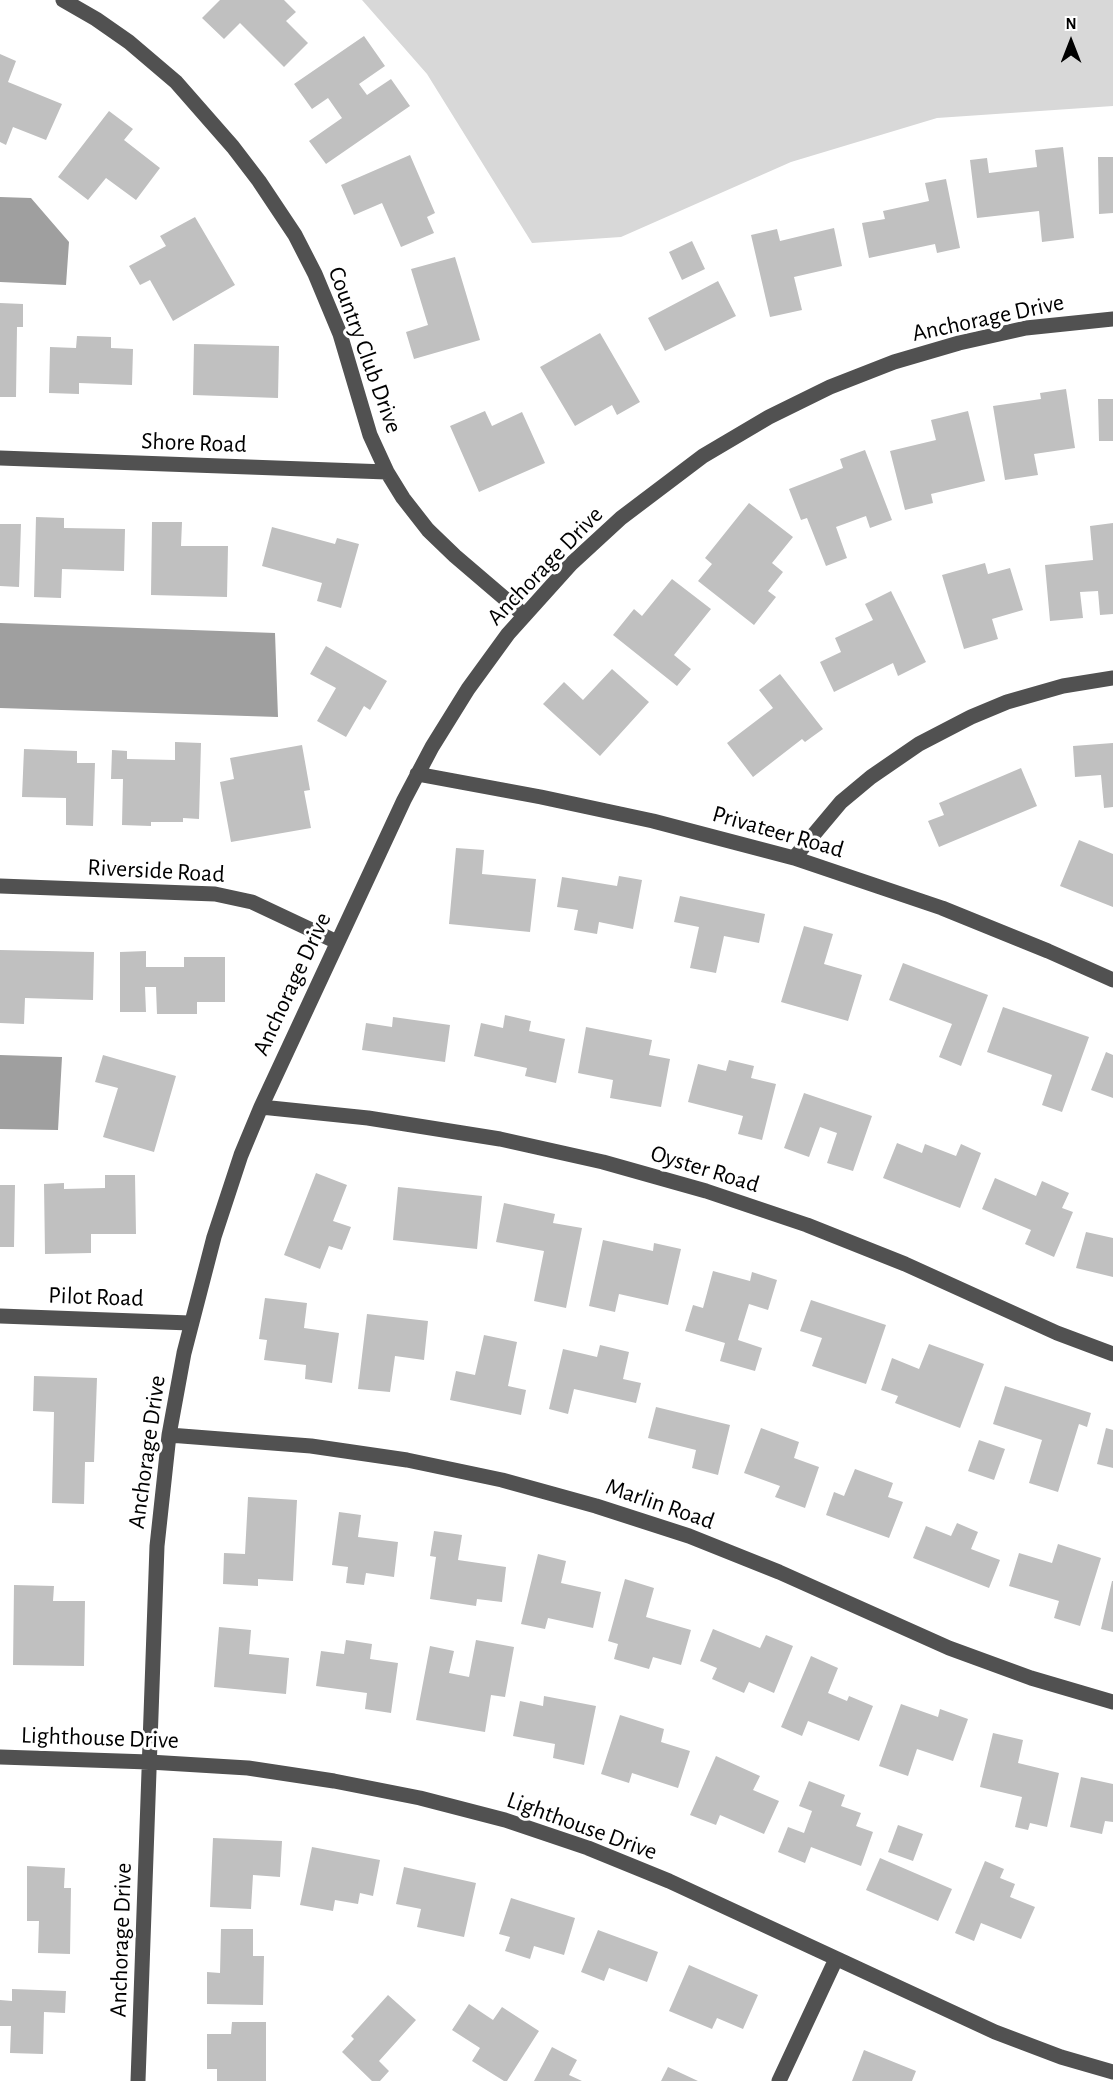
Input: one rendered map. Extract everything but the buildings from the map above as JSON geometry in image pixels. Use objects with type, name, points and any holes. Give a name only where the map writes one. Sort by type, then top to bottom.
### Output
[{"type":"street","name":"Country Club Drive","points":[[63,0],[129,42],[176,82],[260,181],[295,236],[315,274],[340,334],[370,435],[387,472],[403,498],[428,530],[524,615]]},
{"type":"street","name":"Anchorage Drive","points":[[138,2081],[157,1546],[169,1435],[190,1323],[214,1237],[241,1155],[337,942],[417,774],[468,689],[524,615],[571,564],[621,518],[703,456],[769,417],[831,387],[873,371],[959,343],[1026,328],[1113,319]]},
{"type":"street","name":"Shore Road","points":[[0,458],[387,472]]},
{"type":"street","points":[[794,858],[841,802],[871,777],[920,744],[971,717],[1007,702],[1064,686],[1113,678]]},
{"type":"street","name":"Privateer Road","points":[[417,774],[653,821],[794,858],[942,908],[1113,980]]},
{"type":"street","name":"Riverside Road","points":[[0,886],[215,894],[252,902],[337,942]]},
{"type":"street","name":"Oyster Road","points":[[261,1107],[368,1118],[500,1139],[603,1162],[706,1191],[807,1225],[905,1264],[1057,1333],[1113,1354]]},
{"type":"street","name":"Pilot Road","points":[[0,1316],[190,1323]]},
{"type":"street","name":"Marlin Road","points":[[169,1435],[311,1446],[407,1460],[502,1480],[596,1506],[689,1536],[779,1572],[949,1648],[1031,1678],[1113,1702]]},
{"type":"street","name":"Lighthouse Drive","points":[[0,1756],[248,1768],[334,1780],[420,1798],[505,1820],[588,1848],[669,1881],[995,2032],[1061,2057],[1113,2072]]},
{"type":"street","points":[[779,2081],[836,1959]]},
{"type":"shaded area","points":[[362,0],[1113,0],[1113,106],[937,118],[791,162],[621,237],[532,243],[427,74]]},
{"type":"shaded area","points":[[0,197],[31,198],[69,242],[66,285],[0,282]]},
{"type":"shaded area","points":[[0,623],[275,633],[278,717],[0,708]]},
{"type":"shaded area","points":[[0,1055],[62,1057],[58,1130],[0,1129]]}]
